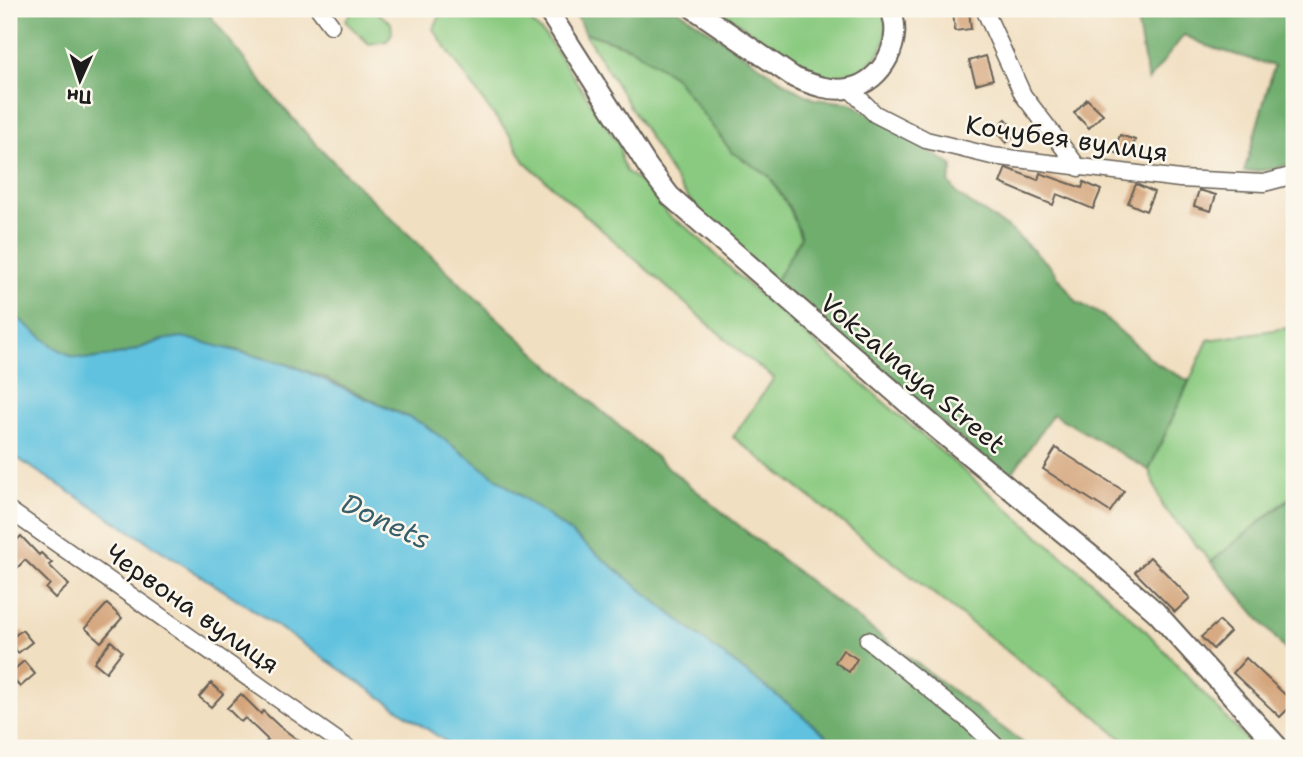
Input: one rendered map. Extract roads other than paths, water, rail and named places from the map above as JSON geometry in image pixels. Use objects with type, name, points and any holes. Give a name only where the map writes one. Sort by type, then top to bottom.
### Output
[{"type":"main road","name":"Vokzalnaya Street","points":[[547,9],[648,167],[670,196],[937,429],[1156,612],[1279,748]]},
{"type":"main road","points":[[694,9],[795,78],[813,86],[849,88],[872,77],[891,50],[895,27],[890,9]]},
{"type":"street","points":[[319,9],[331,25]]},
{"type":"street","points":[[984,9],[1023,95],[1079,168]]},
{"type":"street","name":"Кочубея вулиця","points":[[849,88],[875,114],[926,140],[992,156],[1180,179],[1264,183],[1294,175]]},
{"type":"street","name":"Червона вулиця","points":[[9,510],[60,543],[348,748]]},
{"type":"street","points":[[868,640],[967,719],[998,748]]},
{"type":"water","name":"Donets","points":[[9,311],[53,346],[73,357],[90,359],[124,354],[162,340],[183,337],[293,366],[423,424],[567,530],[841,748],[455,748],[243,603],[9,453]]}]
